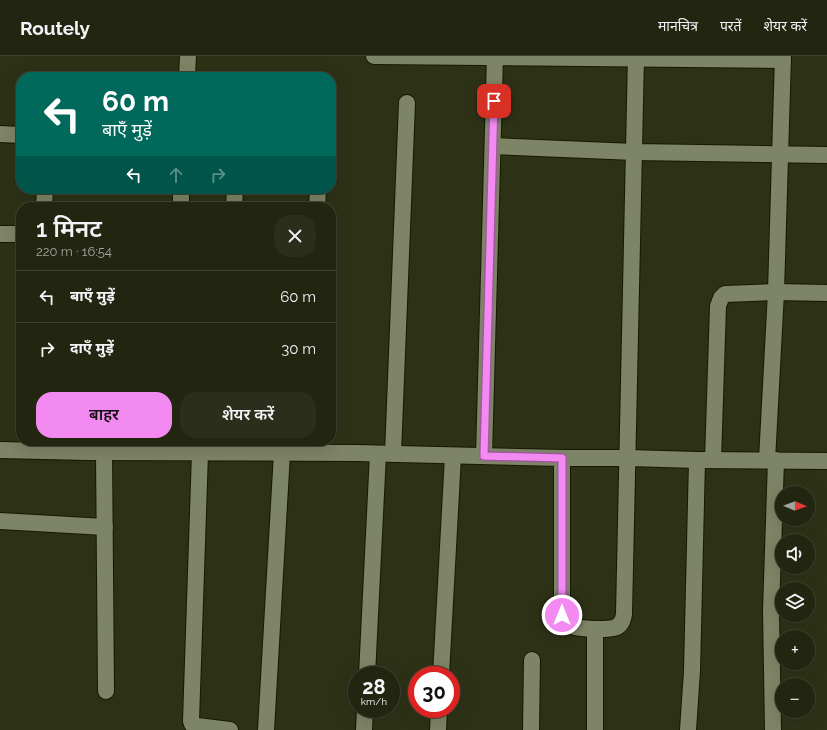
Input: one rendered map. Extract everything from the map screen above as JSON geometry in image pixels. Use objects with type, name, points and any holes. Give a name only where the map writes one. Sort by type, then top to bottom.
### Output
[{"type":"street","points":[[187,72],[188,56]]},
{"type":"street","points":[[374,56],[783,58],[779,155],[772,460],[771,611],[774,730]]},
{"type":"street","points":[[484,456],[495,57]]},
{"type":"street","points":[[562,458],[562,615],[568,625],[573,627],[595,629],[613,628],[619,625],[623,620],[628,458],[636,57]]},
{"type":"street","points":[[368,666],[386,454],[407,103]]},
{"type":"street","points":[[0,134],[16,135]]},
{"type":"street","points":[[493,146],[635,152],[827,156]]},
{"type":"street","points":[[0,234],[16,234]]},
{"type":"street","points":[[713,460],[718,306],[721,298],[725,294],[776,292],[827,293]]},
{"type":"street","points":[[0,450],[104,452],[169,447],[200,452],[220,447],[282,453],[306,447],[386,454],[453,456],[827,461]]},
{"type":"street","points":[[104,452],[106,691]]},
{"type":"street","points":[[200,452],[191,720],[192,724],[197,726],[230,730]]},
{"type":"street","points":[[266,730],[282,453]]},
{"type":"street","points":[[441,666],[453,456]]},
{"type":"street","points":[[688,730],[692,670],[697,460]]},
{"type":"street","points":[[0,521],[105,527]]},
{"type":"street","points":[[595,629],[595,730]]},
{"type":"street","points":[[531,730],[532,660]]},
{"type":"street","points":[[364,730],[365,718]]},
{"type":"street","points":[[438,730],[439,718]]},
{"type":"route","points":[[494,101],[484,456],[562,458],[562,615]]}]
